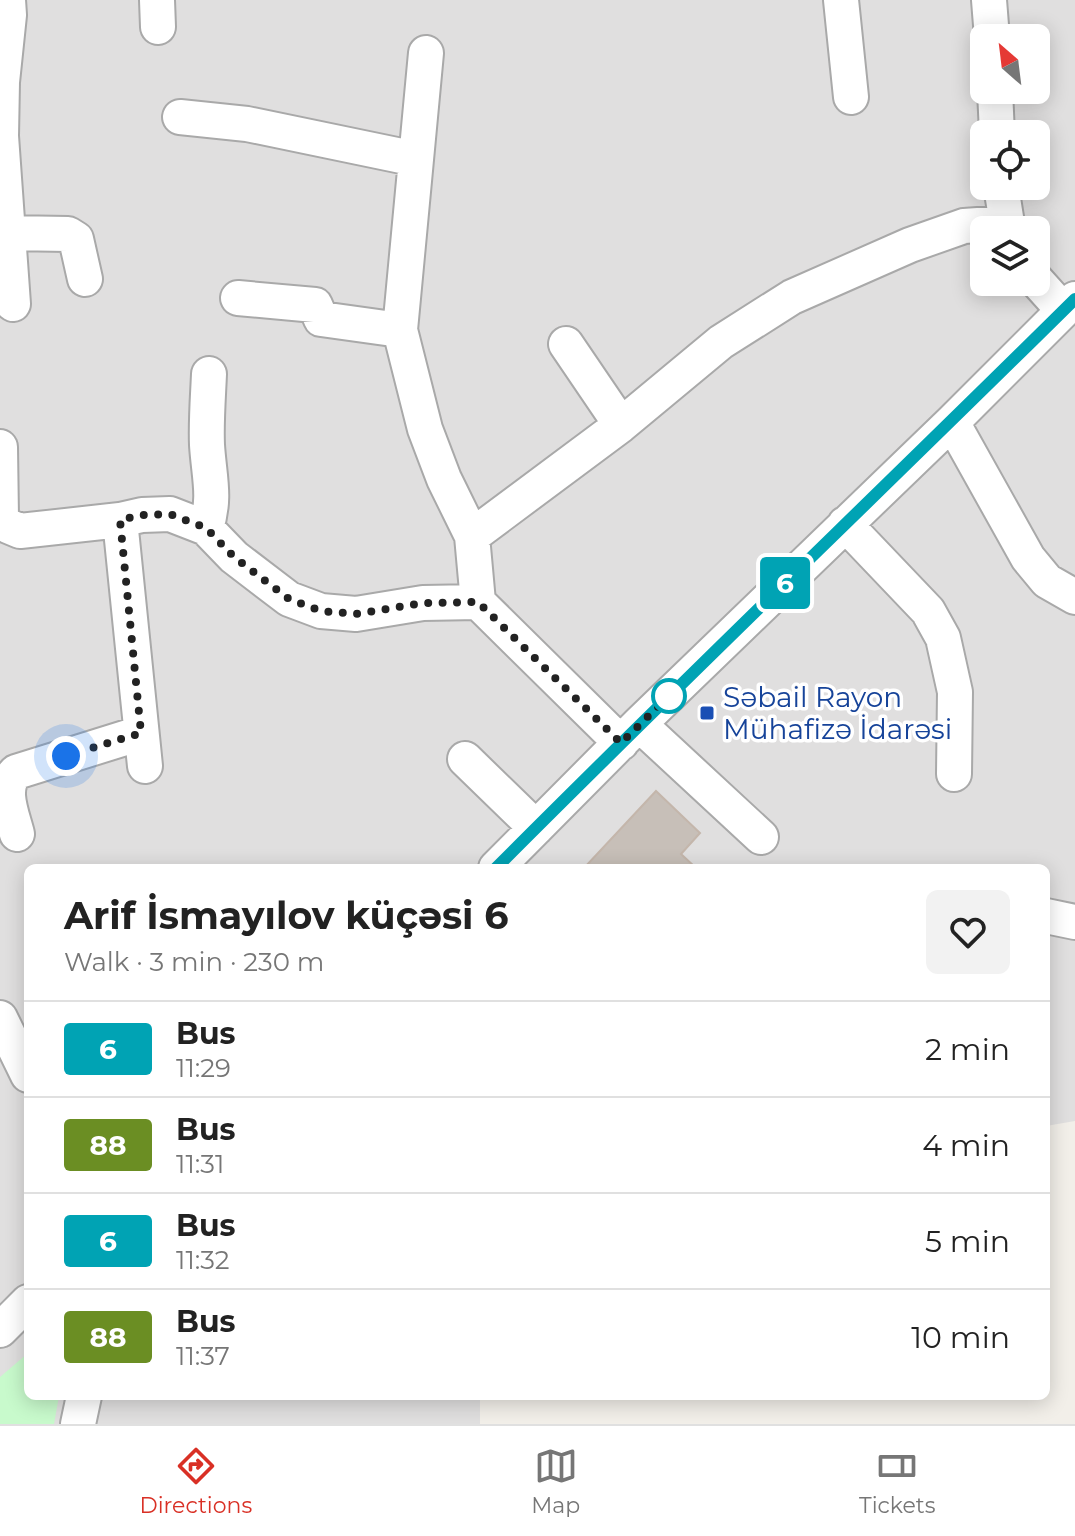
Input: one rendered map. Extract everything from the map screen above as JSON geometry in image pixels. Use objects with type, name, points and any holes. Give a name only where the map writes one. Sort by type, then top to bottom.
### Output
[{"type":"street","points":[[8,0],[1,136],[13,304]]},
{"type":"street","points":[[841,0],[851,97]]},
{"type":"street","points":[[989,0],[991,24]]},
{"type":"street","points":[[426,53],[400,330],[425,429],[444,479],[472,536],[478,602]]},
{"type":"street","points":[[180,117],[247,124],[416,159]]},
{"type":"street","points":[[472,536],[621,425],[721,342],[792,297],[910,245],[970,226]]},
{"type":"street","points":[[7,233],[68,234],[76,239],[85,279]]},
{"type":"street","points":[[500,864],[1069,304],[1050,290]]},
{"type":"street","points":[[238,298],[315,305],[321,319],[400,330]]},
{"type":"street","points":[[566,344],[621,425]]},
{"type":"street","points":[[206,528],[212,509],[213,488],[207,443],[209,374]]},
{"type":"street","points":[[952,422],[1028,558],[1047,581],[1075,597]]},
{"type":"street","points":[[0,447],[1,518],[8,526],[20,531],[170,514],[206,528],[234,557],[289,599],[321,611],[356,614],[423,603],[478,602],[630,734],[761,837]]},
{"type":"street","points":[[120,520],[145,766]]},
{"type":"street","points":[[845,524],[928,611],[943,638],[955,692],[954,774]]},
{"type":"street","points":[[17,834],[6,788],[16,772],[141,733]]},
{"type":"street","points":[[465,759],[536,828]]},
{"type":"street","points":[[1050,917],[1075,922]]},
{"type":"street","points":[[0,1018],[24,1067]]},
{"type":"street","points":[[0,1330],[24,1306]]},
{"type":"street","points":[[78,1424],[83,1400]]},
{"type":"shaded area","points":[[0,0],[1075,0],[1075,1121],[1050,1125],[1050,864],[24,864],[24,1400],[480,1400],[480,1424],[0,1424]]},
{"type":"green space","points":[[24,1356],[24,1400],[58,1400],[54,1424],[0,1424],[0,1377]]},
{"type":"building","points":[[656,791],[700,833],[681,854],[692,864],[588,864]]},
{"type":"bus line","name":"6","points":[[500,864],[639,724],[1075,299]]},
{"type":"place","name":"Səbail Rayon Mühafizə İdarəsi","points":[[707,713]]},
{"type":"route","points":[[66,756],[141,733],[120,520],[142,515],[170,514],[206,528],[234,557],[289,599],[321,611],[356,614],[423,603],[478,602],[621,743],[669,696]]}]
